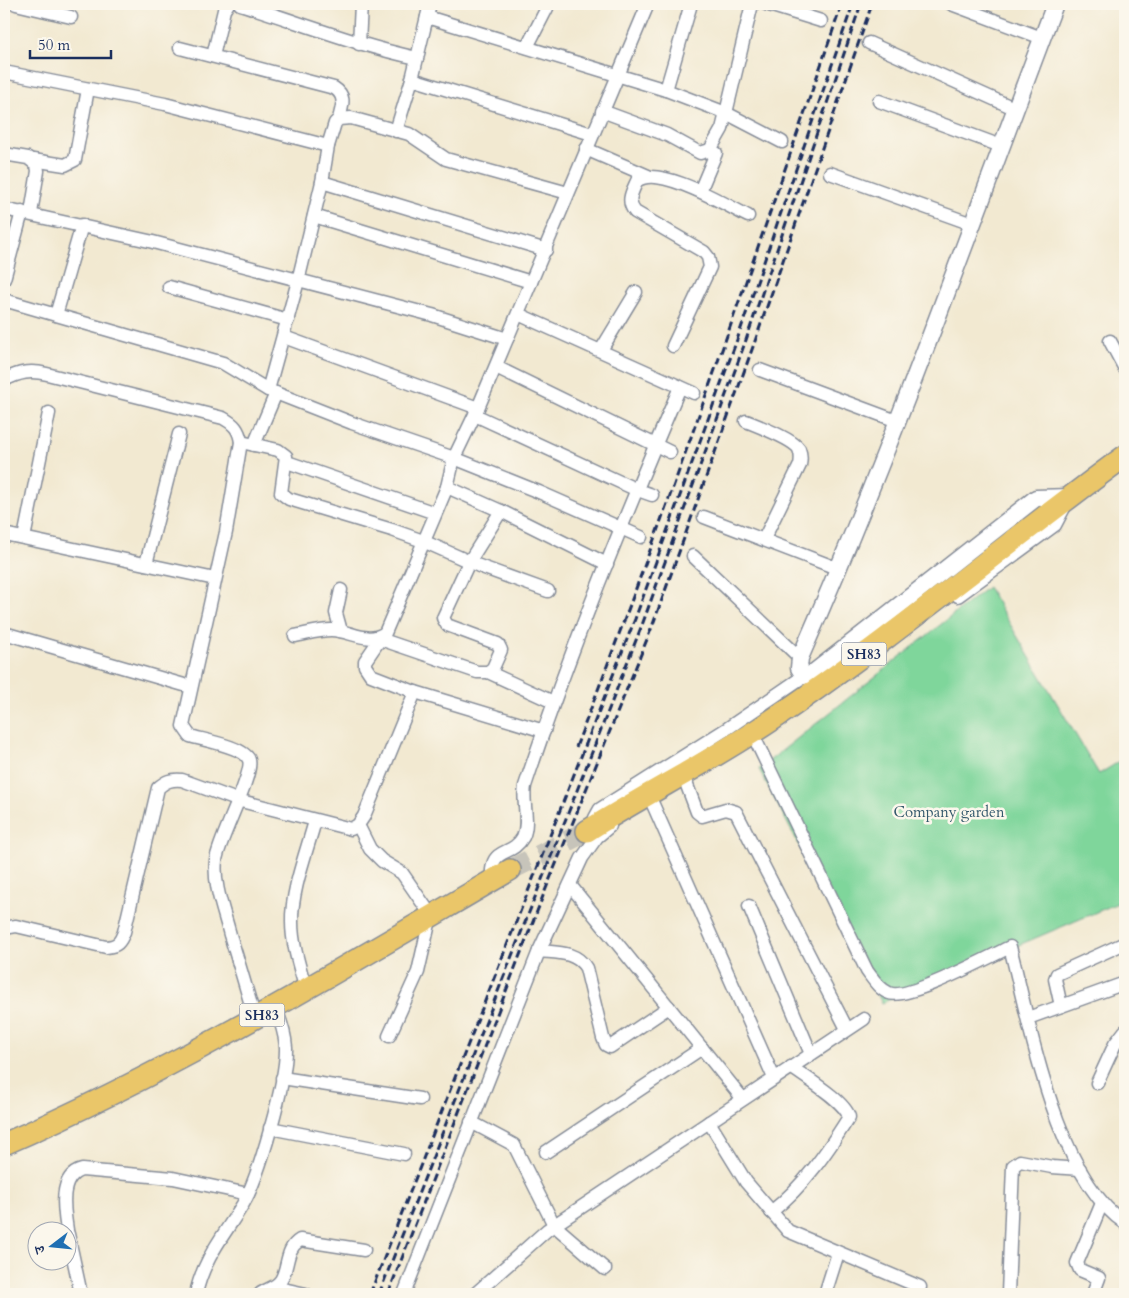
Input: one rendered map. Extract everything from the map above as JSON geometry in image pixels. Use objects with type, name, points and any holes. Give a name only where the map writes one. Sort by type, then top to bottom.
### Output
[{"type":"main road","name":"SH83","points":[[591,828],[726,750],[775,718],[842,671],[1125,456]]},
{"type":"main road","name":"SH83","points":[[4,1144],[125,1088],[255,1019],[510,870]]},
{"type":"street","points":[[16,4],[71,17]]},
{"type":"street","points":[[213,56],[224,10],[228,4]]},
{"type":"street","points":[[240,4],[312,26],[359,44],[417,58]]},
{"type":"street","points":[[359,44],[361,4]]},
{"type":"street","points":[[396,131],[412,79],[430,4]]},
{"type":"street","points":[[544,731],[415,692],[371,675],[365,666],[368,656],[379,638],[385,633],[447,487],[454,458],[477,412],[648,4]]},
{"type":"street","points":[[666,90],[691,4]]},
{"type":"street","points":[[602,112],[667,135],[700,153],[710,150],[722,129],[752,4]]},
{"type":"street","points":[[766,4],[821,21]]},
{"type":"street","points":[[950,4],[1042,38]]},
{"type":"street","points":[[804,676],[799,668],[800,658],[839,569],[897,421],[1055,4]]},
{"type":"street","points":[[527,46],[547,8]]},
{"type":"street","points":[[427,17],[666,90],[726,113],[782,142]]},
{"type":"street","points":[[869,43],[1016,109]]},
{"type":"street","points":[[180,48],[334,88],[340,92],[343,98],[339,118],[335,123],[328,146],[322,182],[272,391],[254,445]]},
{"type":"street","points":[[4,72],[165,104],[328,146]]},
{"type":"street","points":[[412,79],[592,134]]},
{"type":"street","points":[[4,154],[65,165],[75,160],[88,89]]},
{"type":"street","points":[[879,101],[1001,146]]},
{"type":"street","points":[[339,118],[351,118],[420,140],[436,154],[446,159],[568,193]]},
{"type":"street","points":[[586,150],[648,176],[700,191],[748,216]]},
{"type":"street","points":[[700,191],[716,153]]},
{"type":"street","points":[[4,279],[38,171],[33,160]]},
{"type":"street","points":[[830,173],[972,224]]},
{"type":"street","points":[[648,176],[637,180],[629,199],[631,207],[635,212],[704,252],[710,262],[710,267],[673,346]]},
{"type":"street","points":[[322,182],[546,250]]},
{"type":"street","points":[[4,209],[26,212],[149,241],[432,315],[508,339]]},
{"type":"street","points":[[314,216],[531,282]]},
{"type":"street","points":[[56,315],[82,225]]},
{"type":"street","points":[[169,287],[288,320]]},
{"type":"street","points":[[600,350],[636,292]]},
{"type":"street","points":[[4,300],[223,363],[272,391],[352,424],[454,458],[539,492],[619,529],[641,537]]},
{"type":"street","points":[[518,314],[694,393]]},
{"type":"street","points":[[284,337],[477,412],[635,490],[652,495]]},
{"type":"street","points":[[1110,341],[1125,369]]},
{"type":"street","points":[[496,367],[670,452]]},
{"type":"street","points":[[760,370],[897,421]]},
{"type":"street","points":[[4,380],[18,373],[33,371],[223,418],[232,423],[239,431],[241,442],[226,532],[184,717],[184,726],[186,733],[190,736],[238,750],[249,759],[250,766],[217,855],[215,874],[221,902],[255,1019]]},
{"type":"street","points":[[492,881],[490,868],[493,860],[522,839],[526,829],[523,796],[553,702],[619,529],[680,387]]},
{"type":"street","points":[[24,538],[48,413]]},
{"type":"street","points":[[746,421],[792,442],[799,448],[801,457],[800,465],[764,539]]},
{"type":"street","points":[[146,564],[179,434]]},
{"type":"street","points":[[241,442],[278,450],[286,456],[287,462],[282,488],[284,497],[423,541],[469,562],[548,591]]},
{"type":"street","points":[[287,462],[435,513]]},
{"type":"street","points":[[447,487],[501,511],[607,564]]},
{"type":"street","points":[[404,1294],[539,951],[582,858],[597,837],[651,800],[755,739],[835,684],[1055,525],[1070,497],[1036,498],[813,673],[804,676],[728,728],[600,809],[591,828]]},
{"type":"street","points":[[488,672],[493,668],[500,650],[498,644],[447,626],[443,618],[469,562],[501,511]]},
{"type":"street","points":[[704,517],[839,569]]},
{"type":"street","points":[[4,534],[215,579]]},
{"type":"street","points":[[693,556],[800,658]]},
{"type":"street","points":[[341,590],[336,613],[341,631]]},
{"type":"street","points":[[295,636],[331,630],[368,639],[379,638],[477,672],[488,672],[553,702]]},
{"type":"street","points":[[4,633],[191,687]]},
{"type":"street","points":[[4,928],[16,926],[106,947],[115,946],[120,941],[124,932],[158,788],[164,782],[182,780],[237,800],[316,821],[351,829],[358,825],[382,777],[415,692]]},
{"type":"street","points":[[755,739],[867,972],[877,985],[890,994],[906,993],[922,988],[1010,947],[1028,1018],[1060,1126],[1080,1169],[1102,1203],[1125,1223]]},
{"type":"street","points":[[685,780],[697,812],[702,816],[726,809],[736,812],[848,1030]]},
{"type":"street","points":[[651,800],[774,1078]]},
{"type":"street","points":[[306,990],[293,942],[292,921],[295,899],[316,821]]},
{"type":"street","points":[[358,825],[370,849],[382,861],[402,873],[431,915],[418,972],[389,1036]]},
{"type":"street","points":[[570,885],[743,1099]]},
{"type":"street","points":[[748,906],[811,1054]]},
{"type":"street","points":[[1061,1006],[1055,979],[1058,974],[1125,943]]},
{"type":"street","points":[[539,951],[570,955],[582,961],[586,968],[603,1038],[606,1045],[610,1047],[616,1045],[669,1007]]},
{"type":"street","points":[[1028,1018],[1125,983]]},
{"type":"street","points":[[196,1294],[199,1280],[210,1254],[248,1194],[270,1128],[282,1078],[286,1048],[275,1006]]},
{"type":"street","points":[[475,1294],[554,1225],[864,1019]]},
{"type":"street","points":[[1097,1083],[1115,1044],[1125,1031]]},
{"type":"street","points":[[546,1152],[702,1048]]},
{"type":"street","points":[[772,1212],[788,1199],[828,1151],[849,1117],[847,1110],[791,1067]]},
{"type":"street","points":[[282,1078],[420,1099]]},
{"type":"street","points":[[471,1122],[514,1145],[554,1225],[605,1269]]},
{"type":"street","points":[[708,1122],[746,1182],[788,1231],[920,1287]]},
{"type":"street","points":[[270,1128],[404,1154]]},
{"type":"street","points":[[1008,1294],[1013,1166],[1020,1161],[1080,1169]]},
{"type":"street","points":[[66,1220],[64,1198],[67,1184],[73,1172],[82,1170],[173,1178],[248,1194]]},
{"type":"street","points":[[1093,1294],[1099,1278],[1080,1270],[1077,1263],[1102,1203]]},
{"type":"street","points":[[260,1294],[274,1287],[282,1279],[290,1250],[300,1240],[364,1250]]},
{"type":"street","points":[[825,1294],[838,1253]]},
{"type":"street","points":[[75,1270],[80,1294]]},
{"type":"street","points":[[274,1287],[306,1294]]},
{"type":"green space","name":"Company garden","points":[[988,587],[1099,774],[1125,758],[1125,900],[882,1003],[759,769]]},
{"type":"tunnel","points":[[510,870],[587,831]]},
{"type":"railway","points":[[576,747],[679,470],[842,4]]},
{"type":"railway","points":[[370,1294],[635,619],[738,337],[853,4]]},
{"type":"railway","points":[[379,1294],[642,625],[746,340],[861,4]]},
{"type":"railway","points":[[388,1294],[543,896],[652,627],[754,344],[872,4]]}]
